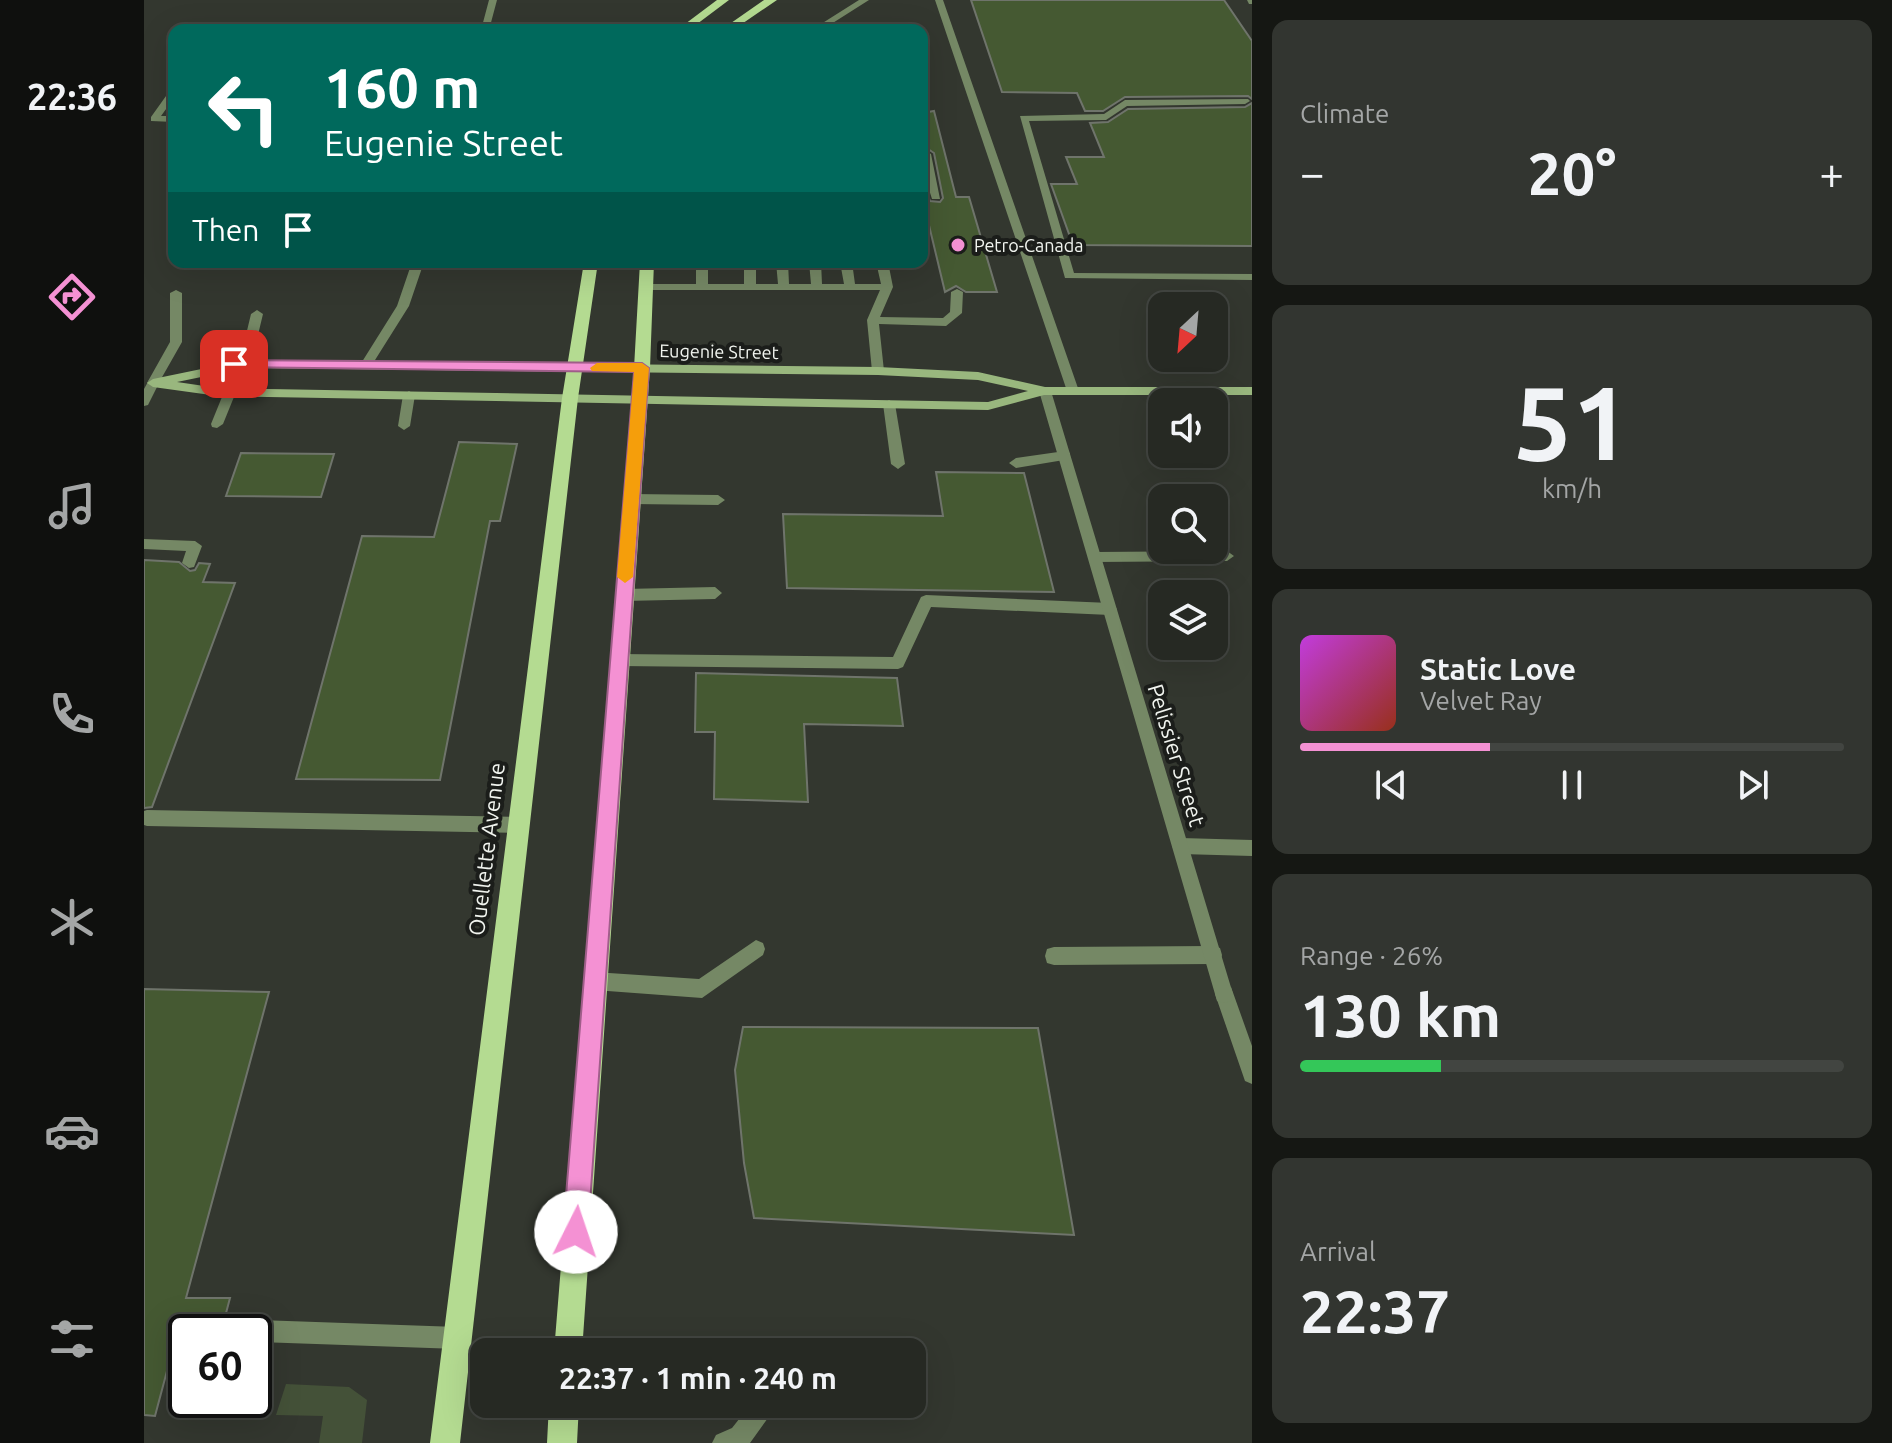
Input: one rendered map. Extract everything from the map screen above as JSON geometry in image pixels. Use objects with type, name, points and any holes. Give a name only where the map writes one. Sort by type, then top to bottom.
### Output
[{"type":"main road","points":[[690,24],[724,0]]},
{"type":"main road","points":[[734,24],[772,0]]},
{"type":"main road","name":"Ouellette Avenue","points":[[445,1443],[570,398],[590,268]]},
{"type":"main road","points":[[569,1338],[642,368],[647,268]]},
{"type":"main road","points":[[562,1443],[563,1418]]},
{"type":"street","points":[[487,24],[493,0]]},
{"type":"street","points":[[825,24],[865,0]]},
{"type":"street","points":[[939,0],[1073,391]]},
{"type":"street","points":[[168,99],[154,119],[168,119]]},
{"type":"street","points":[[1245,101],[1125,103],[1106,117],[1023,118],[1069,276],[1252,277]]},
{"type":"street","points":[[928,180],[936,197]]},
{"type":"street","points":[[366,365],[403,306],[416,268]]},
{"type":"street","points":[[702,268],[702,287]]},
{"type":"street","points":[[750,268],[750,287]]},
{"type":"street","points":[[782,268],[784,287]]},
{"type":"street","points":[[815,268],[817,287]]},
{"type":"street","points":[[847,268],[850,287]]},
{"type":"street","points":[[878,371],[873,320],[887,287],[883,268]]},
{"type":"street","points":[[646,287],[887,287]]},
{"type":"street","points":[[873,320],[946,322],[956,313],[957,292]]},
{"type":"street","points":[[144,402],[148,382],[176,342],[176,293]]},
{"type":"street","points":[[245,364],[257,314]]},
{"type":"street","name":"Eugenie Street","points":[[148,382],[245,364],[878,371],[978,376],[1045,391],[1148,395]]},
{"type":"street","name":"Eugenie Street","points":[[148,382],[230,392],[988,406],[1045,391]]},
{"type":"street","name":"Pelissier Street","points":[[1045,391],[1224,994],[1252,1074]]},
{"type":"street","name":"Eugenie Street","points":[[1228,392],[1252,391]]},
{"type":"street","points":[[217,424],[230,392]]},
{"type":"street","points":[[404,426],[409,395]]},
{"type":"street","points":[[889,404],[898,464]]},
{"type":"street","points":[[1016,463],[1065,456]]},
{"type":"street","points":[[631,499],[718,500]]},
{"type":"street","points":[[144,544],[195,546],[189,563]]},
{"type":"street","points":[[1095,557],[1148,557]]},
{"type":"street","points":[[624,595],[715,593]]},
{"type":"street","points":[[619,660],[898,663],[926,601],[1110,609]]},
{"type":"street","points":[[147,818],[519,825]]},
{"type":"street","points":[[1181,846],[1252,848]]},
{"type":"street","points":[[594,981],[702,989],[756,949]]},
{"type":"street","points":[[1054,956],[1213,955]]},
{"type":"street","points":[[272,1331],[458,1338]]},
{"type":"street","points":[[724,1443],[740,1437],[755,1418]]},
{"type":"green space","points":[[286,1384],[349,1387],[367,1400],[362,1443],[319,1443],[323,1416],[276,1415]]},
{"type":"building","points":[[971,0],[1224,0],[1252,41],[1252,99],[1248,96],[1125,97],[1103,111],[1085,111],[1077,93],[1002,92]]},
{"type":"building","points":[[1252,103],[1252,246],[1073,245],[1051,184],[1077,184],[1066,157],[1104,157],[1090,123],[1108,122],[1128,109],[1245,107]]},
{"type":"building","name":"Petro-Canada","points":[[934,111],[956,197],[969,197],[997,292],[966,292],[956,286],[945,292],[928,221],[928,195],[930,201],[940,202],[943,198],[934,153],[928,149],[928,112]]},
{"type":"building","points":[[459,442],[517,444],[500,521],[490,521],[440,780],[296,779],[362,536],[434,537]]},
{"type":"building","points":[[241,453],[334,454],[321,497],[226,496]]},
{"type":"building","points":[[936,472],[1024,473],[1054,592],[787,588],[783,514],[943,516]]},
{"type":"building","points":[[144,560],[179,562],[190,571],[195,570],[199,563],[210,564],[203,582],[235,583],[152,807],[144,808]]},
{"type":"building","points":[[696,673],[897,678],[903,726],[804,724],[808,802],[714,799],[715,732],[695,732]]},
{"type":"building","points":[[144,989],[269,992],[186,1298],[230,1298],[226,1314],[168,1314],[168,1367],[155,1416],[144,1415]]},
{"type":"building","points":[[743,1027],[1038,1028],[1074,1235],[754,1218],[744,1163],[735,1070]]},
{"type":"slow traffic","points":[[597,368],[642,368],[625,577]]},
{"type":"place","name":"Petro-Canada","points":[[958,245]]},
{"type":"route","points":[[234,364],[642,368],[576,1232]]}]
